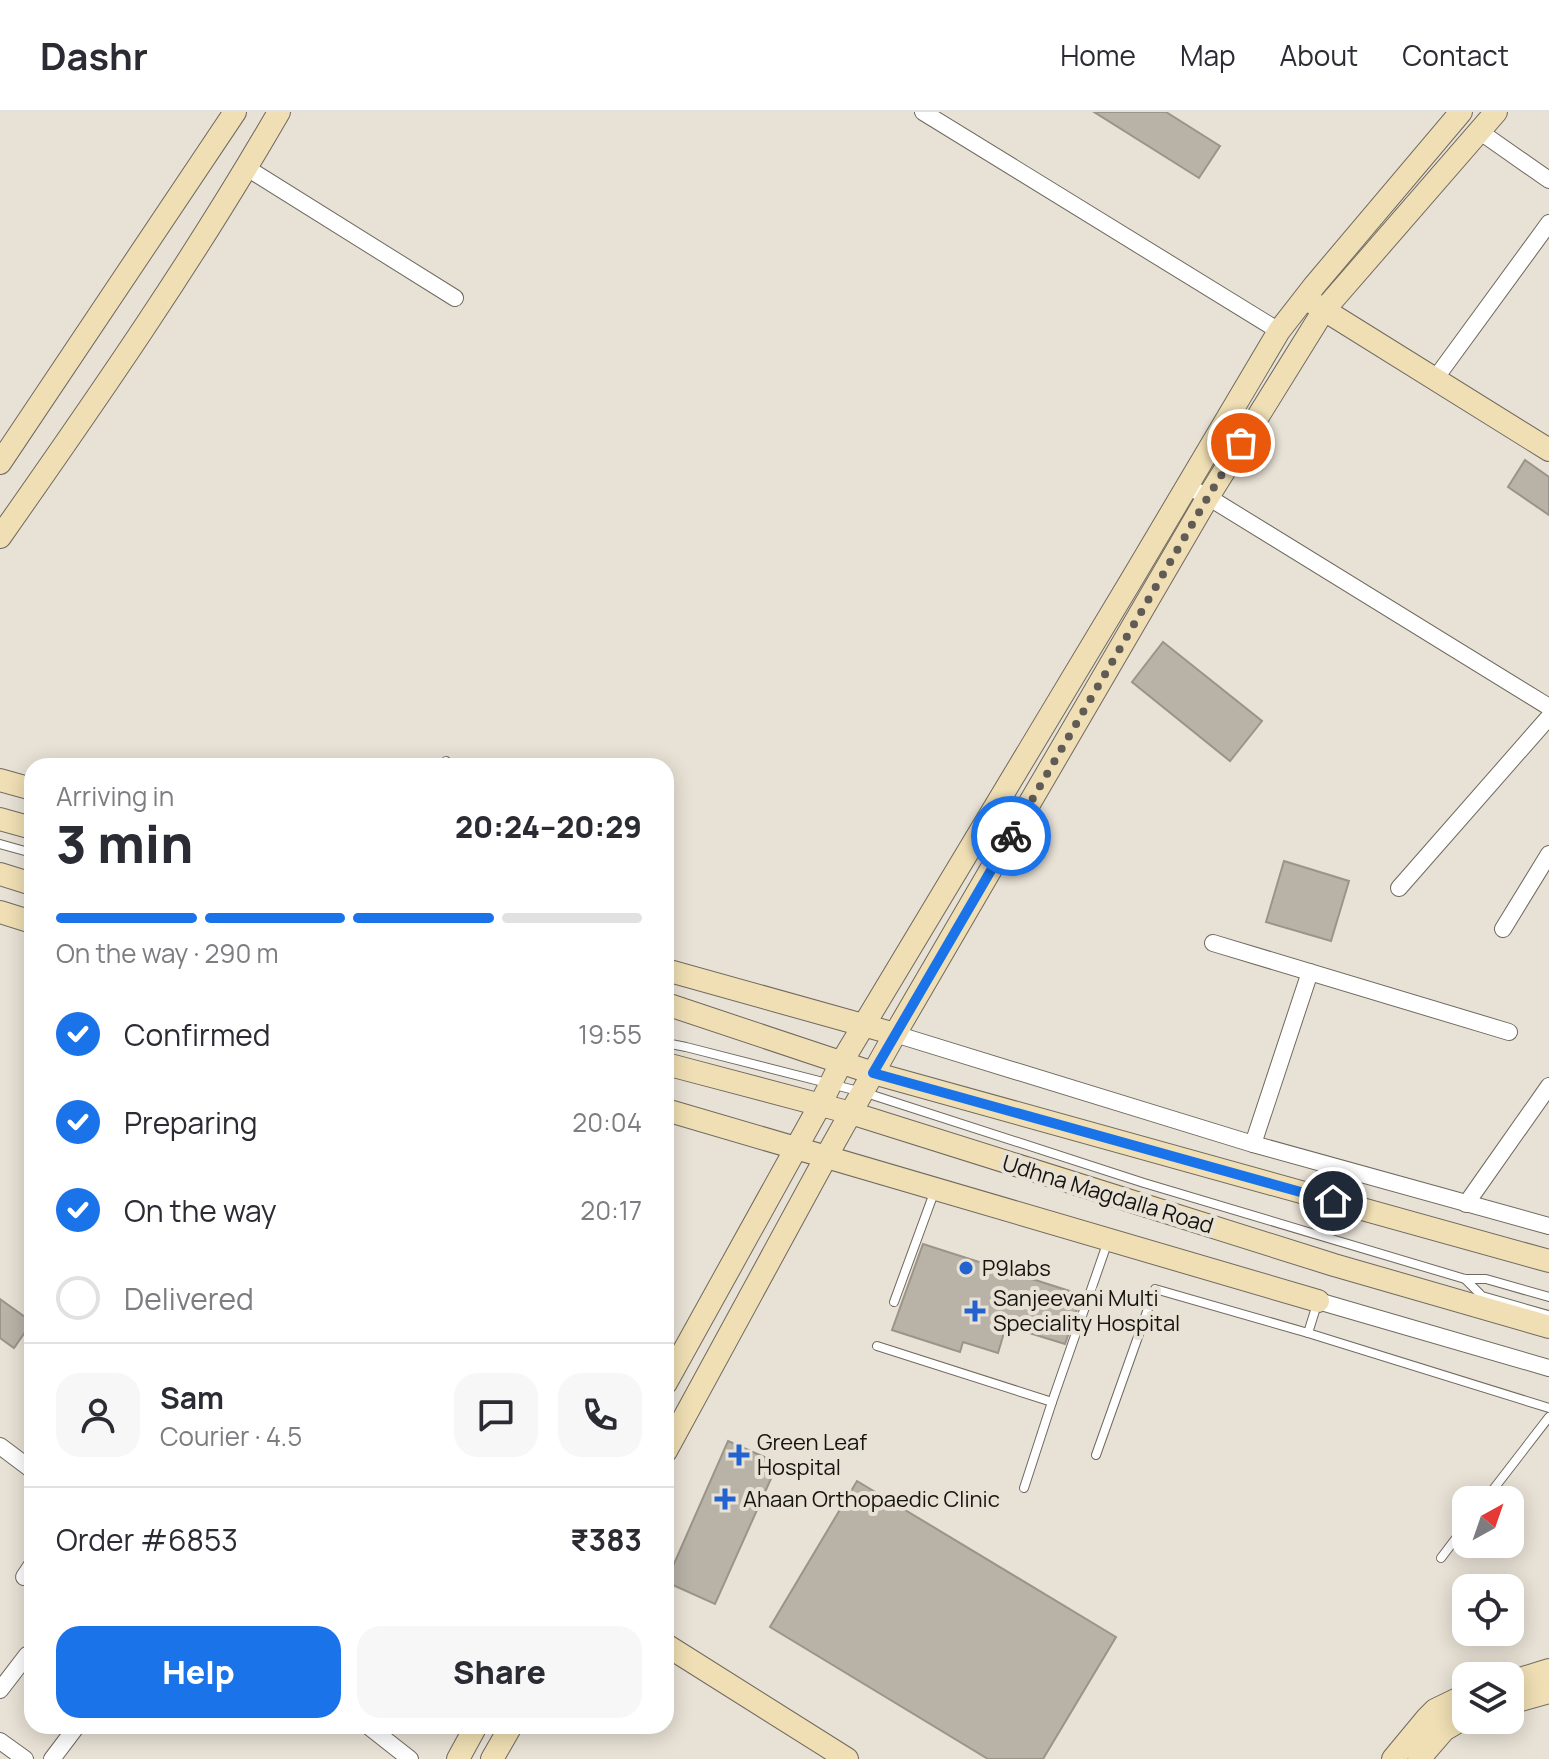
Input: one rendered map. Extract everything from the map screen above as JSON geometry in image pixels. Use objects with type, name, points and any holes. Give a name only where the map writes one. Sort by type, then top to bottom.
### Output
[{"type":"street","points":[[0,463],[235,112]]},
{"type":"street","points":[[0,537],[90,410],[247,168],[279,112]]},
{"type":"street","points":[[923,112],[1279,331]]},
{"type":"street","points":[[674,1369],[863,1025],[1279,331],[1461,112]]},
{"type":"street","points":[[674,1436],[895,1034],[1208,497],[1324,310],[1496,112]]},
{"type":"street","points":[[1479,131],[1549,180]]},
{"type":"street","points":[[247,168],[455,298]]},
{"type":"street","points":[[1435,379],[1546,231]]},
{"type":"street","points":[[1305,298],[1549,450]]},
{"type":"street","points":[[1187,486],[1549,707]]},
{"type":"street","points":[[1399,888],[1549,717]]},
{"type":"street","points":[[0,780],[24,787]]},
{"type":"street","points":[[0,819],[24,826]]},
{"type":"street","points":[[1503,929],[1549,854]]},
{"type":"street","points":[[0,874],[24,882]]},
{"type":"street","points":[[0,912],[24,920]]},
{"type":"street","points":[[1213,943],[1509,1032]]},
{"type":"street","points":[[674,972],[895,1034],[1253,1144],[1549,1226]]},
{"type":"street","points":[[1253,1144],[1310,972]]},
{"type":"street","points":[[674,1007],[841,1063],[868,1083],[1549,1261]]},
{"type":"street","name":"Udhna Magdalla Road","points":[[674,1066],[851,1113],[1334,1265],[1549,1327]]},
{"type":"street","points":[[1466,1204],[1549,1086]]},
{"type":"street","points":[[674,1112],[1549,1368]]},
{"type":"street","points":[[0,1446],[24,1464]]},
{"type":"street","points":[[674,1650],[847,1759]]},
{"type":"street","points":[[0,1690],[24,1659]]},
{"type":"street","points":[[1524,1678],[1549,1670]]},
{"type":"street","points":[[1524,1699],[1549,1692]]},
{"type":"street","points":[[1393,1759],[1435,1710],[1452,1702]]},
{"type":"street","points":[[1419,1759],[1444,1730],[1452,1725]]},
{"type":"street","points":[[52,1759],[71,1734]]},
{"type":"street","points":[[378,1734],[410,1759]]},
{"type":"street","points":[[458,1759],[472,1734]]},
{"type":"street","points":[[492,1759],[506,1734]]},
{"type":"street","points":[[0,1741],[25,1759]]},
{"type":"lane","points":[[0,844],[24,851]]},
{"type":"lane","points":[[674,1040],[686,1047]]},
{"type":"lane","points":[[674,1045],[831,1084],[868,1083],[1144,1183],[1465,1279],[1486,1279],[1549,1297]]},
{"type":"lane","points":[[894,1302],[936,1189]]},
{"type":"lane","points":[[1024,1488],[1108,1240]]},
{"type":"lane","points":[[1465,1279],[1482,1296],[1549,1316]]},
{"type":"lane","points":[[1096,1455],[1155,1289],[1549,1408]]},
{"type":"lane","points":[[1308,1333],[1318,1301]]},
{"type":"lane","points":[[877,1346],[1052,1402]]},
{"type":"lane","points":[[1496,1486],[1549,1417]]},
{"type":"lane","points":[[1441,1558],[1452,1543]]},
{"type":"building","points":[[1094,112],[1166,112],[1220,146],[1199,178]]},
{"type":"building","points":[[1525,460],[1549,477],[1549,515],[1508,487]]},
{"type":"building","points":[[1163,642],[1262,721],[1230,761],[1132,682]]},
{"type":"building","points":[[1284,861],[1349,881],[1331,941],[1266,922]]},
{"type":"building","points":[[923,1244],[1082,1295],[1065,1344],[1006,1326],[998,1353],[963,1342],[960,1352],[892,1330]]},
{"type":"building","points":[[0,1299],[24,1316],[24,1334],[14,1348],[0,1338]]},
{"type":"building","points":[[728,1441],[778,1463],[715,1604],[674,1586],[674,1564]]},
{"type":"building","points":[[857,1481],[1116,1637],[1043,1759],[988,1759],[770,1627]]},
{"type":"way so far","points":[[1011,836],[1241,443]]},
{"type":"place","name":"P9labs","points":[[966,1268]]},
{"type":"place","name":"Sanjeevani Multi Speciality Hospital","points":[[975,1311]]},
{"type":"place","name":"Green Leaf Hospital","points":[[739,1455]]},
{"type":"place","name":"Ahaan Orthopaedic Clinic","points":[[725,1499]]},
{"type":"route","points":[[1011,836],[873,1073],[1333,1201]]}]
